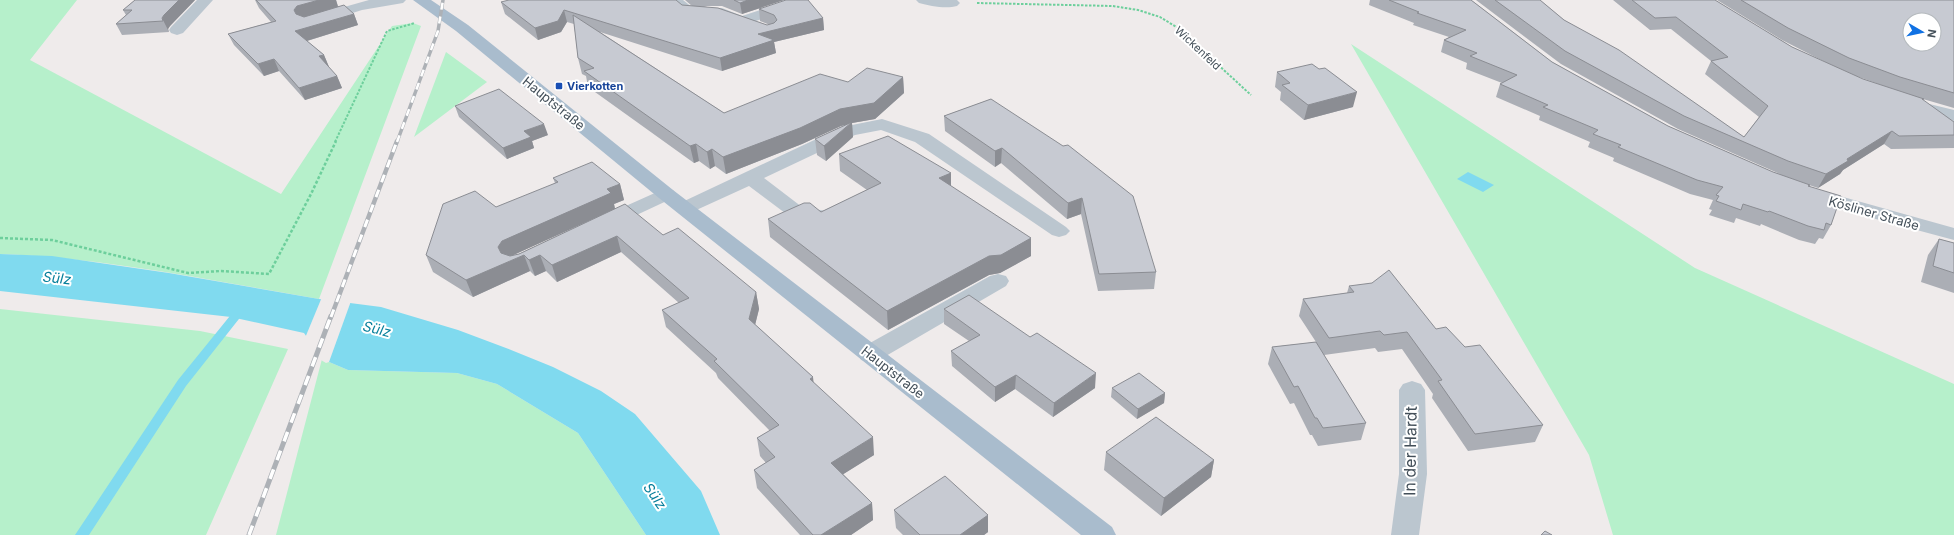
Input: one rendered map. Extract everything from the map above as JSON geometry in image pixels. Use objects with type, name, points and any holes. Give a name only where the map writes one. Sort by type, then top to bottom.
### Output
[{"type":"main road","name":"Hauptstraße","points":[[421,0],[462,28],[666,194],[1102,535]]},
{"type":"street","points":[[177,30],[205,0]]},
{"type":"street","points":[[308,22],[360,6],[398,0]]},
{"type":"street","points":[[673,0],[689,12],[722,13],[762,29]]},
{"type":"street","points":[[924,0],[952,3]]},
{"type":"street","points":[[741,21],[789,5]]},
{"type":"street","points":[[1896,99],[1954,116]]},
{"type":"street","points":[[685,208],[849,131],[882,124],[922,138],[1059,231]]},
{"type":"street","points":[[750,177],[796,212],[815,216],[839,212]]},
{"type":"street","name":"Kösliner Straße","points":[[1795,188],[1838,203],[1954,234]]},
{"type":"street","points":[[587,231],[666,194]]},
{"type":"street","points":[[870,354],[998,281]]},
{"type":"street","name":"In der Hardt","points":[[1405,535],[1413,474],[1412,390]]},
{"type":"path","name":"Wickenfeld","points":[[952,3],[1113,6],[1138,10],[1160,17],[1178,28],[1251,96]]},
{"type":"path","points":[[0,238],[52,240],[107,252],[188,273],[221,271],[268,274],[311,194],[387,31],[420,21]]},
{"type":"green space","points":[[0,0],[77,0],[30,60],[281,194],[392,26],[413,23],[421,26],[319,299],[120,265],[40,256],[0,254]]},
{"type":"green space","points":[[1351,44],[1695,268],[1954,384],[1954,535],[1613,535],[1589,455]]},
{"type":"green space","points":[[446,52],[487,82],[414,137]]},
{"type":"green space","points":[[0,309],[200,331],[288,349],[206,535],[0,535]]},
{"type":"green space","points":[[322,359],[348,370],[457,373],[497,384],[578,433],[646,535],[276,535]]},
{"type":"water","points":[[1468,172],[1494,185],[1483,192],[1457,179]]},
{"type":"water","name":"Sülz","points":[[0,254],[52,256],[169,273],[319,299],[381,307],[458,330],[506,348],[553,367],[601,391],[635,414],[701,491],[720,535],[646,535],[578,433],[497,384],[457,373],[348,370],[322,359],[304,333],[231,317],[0,291]]},
{"type":"pier","points":[[322,297],[351,301],[329,362],[326,363],[321,360],[305,338]]},
{"type":"building","points":[[135,0],[179,0],[164,15],[162,18],[163,21],[116,24],[132,10],[123,10]]},
{"type":"building","points":[[256,0],[319,0],[297,6],[294,10],[296,14],[304,17],[344,5],[354,14],[295,31],[324,55],[319,56],[337,76],[299,88],[274,59],[258,64],[228,34],[276,21]]},
{"type":"building","points":[[509,0],[676,0],[682,5],[718,8],[767,25],[774,23],[777,20],[774,15],[759,9],[786,0],[808,0],[823,18],[758,34],[774,40],[720,58],[564,10],[558,21],[535,28],[501,2]]},
{"type":"building","points":[[734,0],[748,0],[740,3]]},
{"type":"building","points":[[1389,0],[1471,0],[1552,62],[1668,126],[1773,172],[1810,185],[1808,186],[1841,196],[1831,225],[1826,223],[1824,230],[1808,226],[1769,211],[1768,212],[1743,204],[1741,210],[1716,201],[1719,196],[1716,195],[1723,187],[1697,180],[1618,147],[1621,145],[1593,134],[1598,130],[1543,107],[1548,105],[1500,84],[1517,75],[1470,56],[1477,53],[1444,40],[1466,30],[1417,13],[1419,12]]},
{"type":"building","points":[[1495,0],[1540,0],[1564,20],[1619,50],[1744,137],[1768,106],[1711,61],[1728,57],[1676,17],[1655,18],[1632,0],[1715,0],[1792,47],[1863,79],[1924,99],[1922,99],[1954,122],[1954,135],[1899,136],[1892,131],[1826,174],[1788,161],[1684,116],[1565,51]]},
{"type":"building","points":[[1741,0],[1954,0],[1954,93],[1900,77],[1849,58],[1788,28]]},
{"type":"building","points":[[573,15],[724,113],[820,74],[848,82],[867,68],[903,77],[874,103],[840,109],[800,128],[723,157],[712,149],[707,152],[696,144],[690,146],[584,71],[594,68],[578,58]]},
{"type":"building","points":[[1312,64],[1319,69],[1325,68],[1357,92],[1308,105],[1282,85],[1290,83],[1277,72]]},
{"type":"building","points":[[499,89],[544,124],[524,131],[531,137],[503,148],[455,106]]},
{"type":"building","points":[[991,99],[1063,146],[1068,145],[1133,196],[1156,272],[1099,274],[1082,198],[1068,203],[1002,148],[995,151],[944,116]]},
{"type":"building","points":[[852,122],[824,146],[815,139]]},
{"type":"building","points":[[888,136],[951,173],[939,178],[1031,238],[1001,255],[989,256],[887,311],[768,219],[804,203],[810,203],[821,212],[881,183],[839,154]]},
{"type":"building","points":[[592,162],[620,184],[607,189],[611,193],[502,241],[498,247],[501,253],[510,256],[519,254],[625,204],[663,235],[678,228],[756,292],[749,319],[813,377],[810,379],[873,437],[831,463],[872,503],[821,535],[813,535],[754,470],[775,457],[757,438],[779,425],[714,361],[717,359],[662,310],[689,298],[617,236],[552,265],[540,255],[529,260],[524,255],[466,280],[426,255],[443,204],[475,191],[496,207],[558,182],[553,178]]},
{"type":"building","points":[[1939,239],[1954,243],[1954,273],[1933,266]]},
{"type":"building","points":[[1389,270],[1436,329],[1446,327],[1465,347],[1480,345],[1543,425],[1475,434],[1438,381],[1442,380],[1407,332],[1384,335],[1380,331],[1329,338],[1303,299],[1354,292],[1349,286],[1372,283]]},
{"type":"building","points":[[969,295],[1030,337],[1037,333],[1096,373],[1054,403],[1016,375],[995,387],[951,351],[980,335],[944,309]]},
{"type":"building","points":[[1316,342],[1366,423],[1323,428],[1317,418],[1315,418],[1298,386],[1294,387],[1272,347]]},
{"type":"building","points":[[1139,373],[1165,393],[1138,409],[1112,388]]},
{"type":"building","points":[[1156,417],[1214,460],[1164,498],[1106,452]]},
{"type":"building","points":[[945,476],[988,515],[960,535],[920,535],[894,510]]},
{"type":"building","points":[[1545,531],[1552,535],[1541,535]]},
{"type":"waterway","points":[[82,535],[182,383],[242,308]]},
{"type":"railway","points":[[397,142],[438,31],[443,0]]},
{"type":"railway","points":[[331,317],[397,141]]},
{"type":"railway","points":[[249,535],[331,316]]},
{"type":"place","name":"Vierkotten","points":[[559,86]]}]
